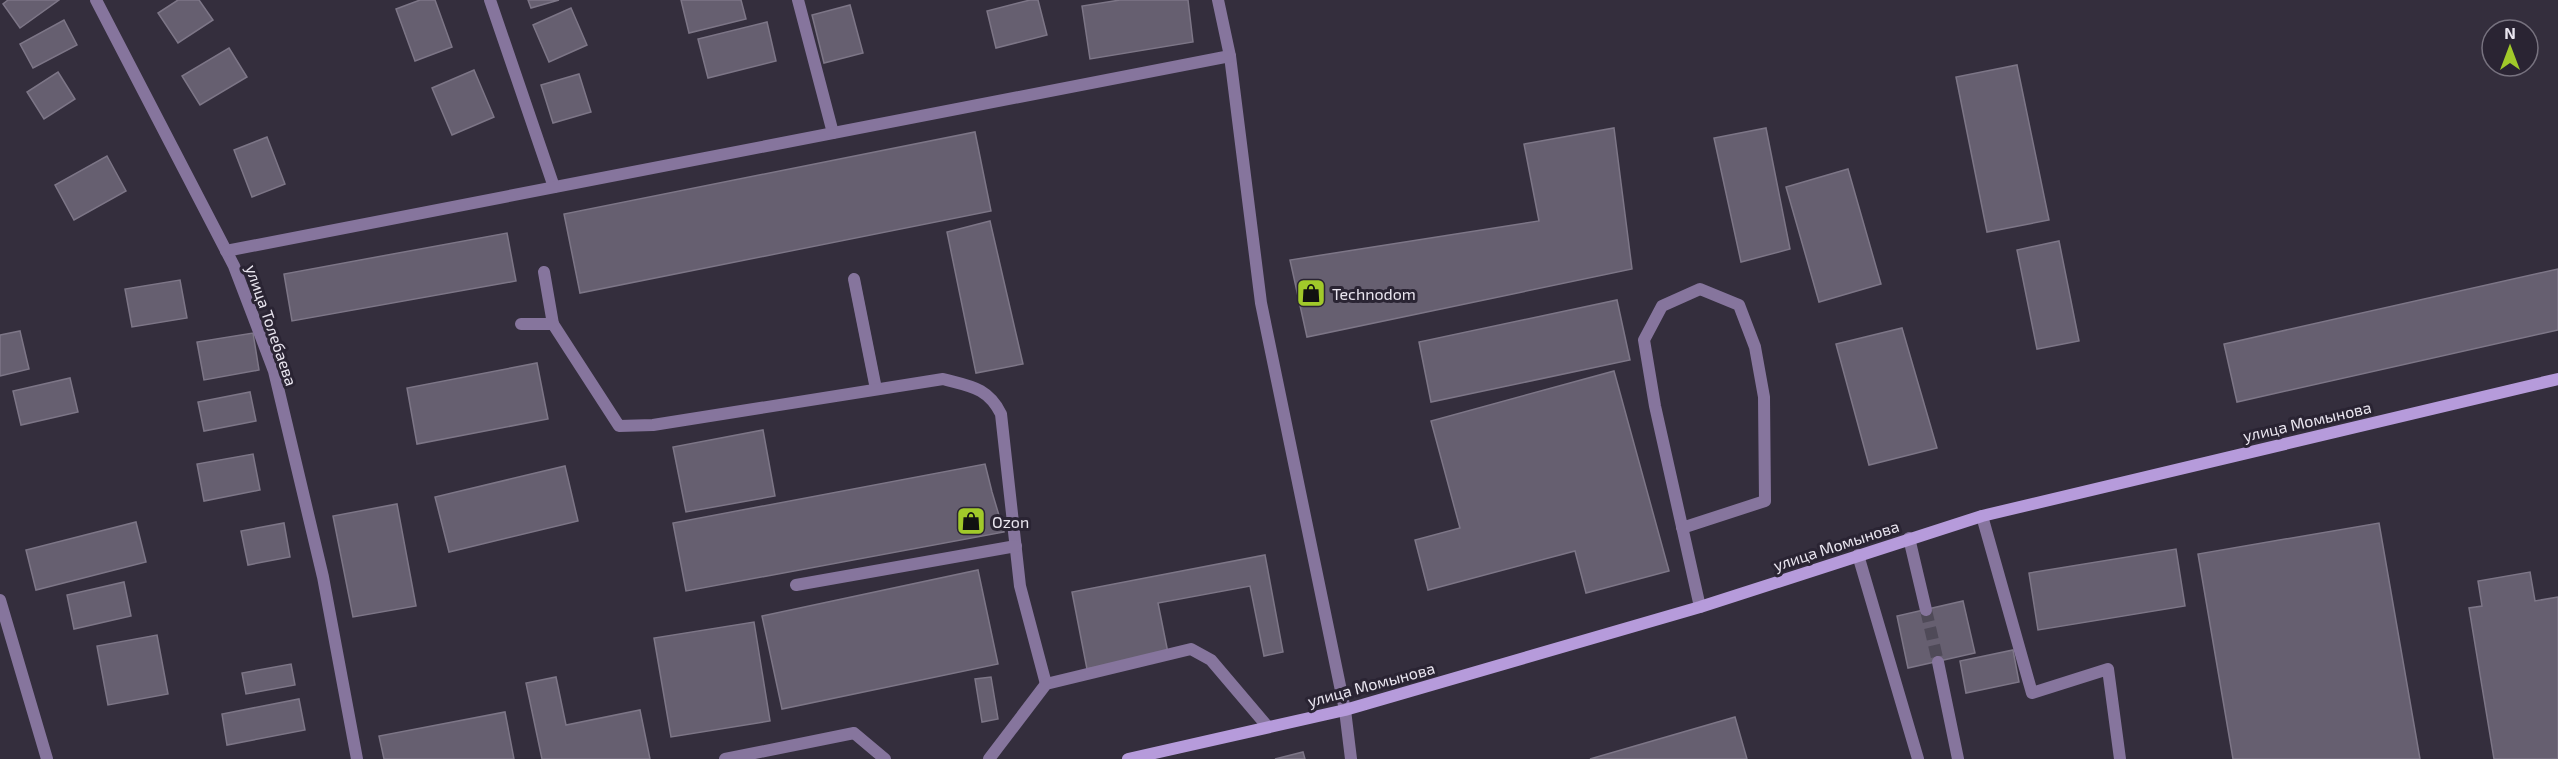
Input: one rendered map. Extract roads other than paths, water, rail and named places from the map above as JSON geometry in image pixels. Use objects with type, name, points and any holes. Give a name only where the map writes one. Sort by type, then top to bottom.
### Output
[{"type":"main road","name":"улица Момынова","points":[[1128,759],[1345,710],[1701,606],[1982,516],[2558,379]]},
{"type":"street","name":"улица Толебаева","points":[[96,0],[226,251],[274,371],[322,578],[357,759]]},
{"type":"street","points":[[490,0],[554,187]]},
{"type":"street","points":[[798,0],[833,133]]},
{"type":"street","points":[[1218,0],[1230,56],[1261,303],[1345,710],[1351,759]]},
{"type":"street","points":[[226,251],[1230,56]]},
{"type":"street","points":[[544,272],[553,324],[619,426],[653,425],[943,379],[975,388],[994,400],[1001,414],[1020,586],[1046,684]]},
{"type":"street","points":[[854,279],[876,390]]},
{"type":"street","points":[[1683,528],[1765,501],[1764,397],[1755,347],[1739,304],[1700,289],[1662,306],[1644,340],[1655,405],[1683,528],[1701,606]]},
{"type":"street","points":[[521,324],[553,324]]},
{"type":"street","points":[[1982,516],[2032,693],[2108,669],[2120,759]]},
{"type":"street","points":[[1909,538],[1926,610]]},
{"type":"street","points":[[796,585],[1016,546]]},
{"type":"street","points":[[1858,555],[1918,759]]},
{"type":"street","points":[[0,600],[47,759]]},
{"type":"street","points":[[989,759],[1046,684],[1191,648],[1212,660],[1268,727]]},
{"type":"street","points":[[1938,662],[1958,759]]},
{"type":"street","points":[[725,759],[854,733],[885,759]]},
{"type":"tunnel","points":[[1926,610],[1938,662]]},
{"type":"place","name":"Technodom","points":[[1311,293]]},
{"type":"place","name":"Ozon","points":[[971,521]]}]
